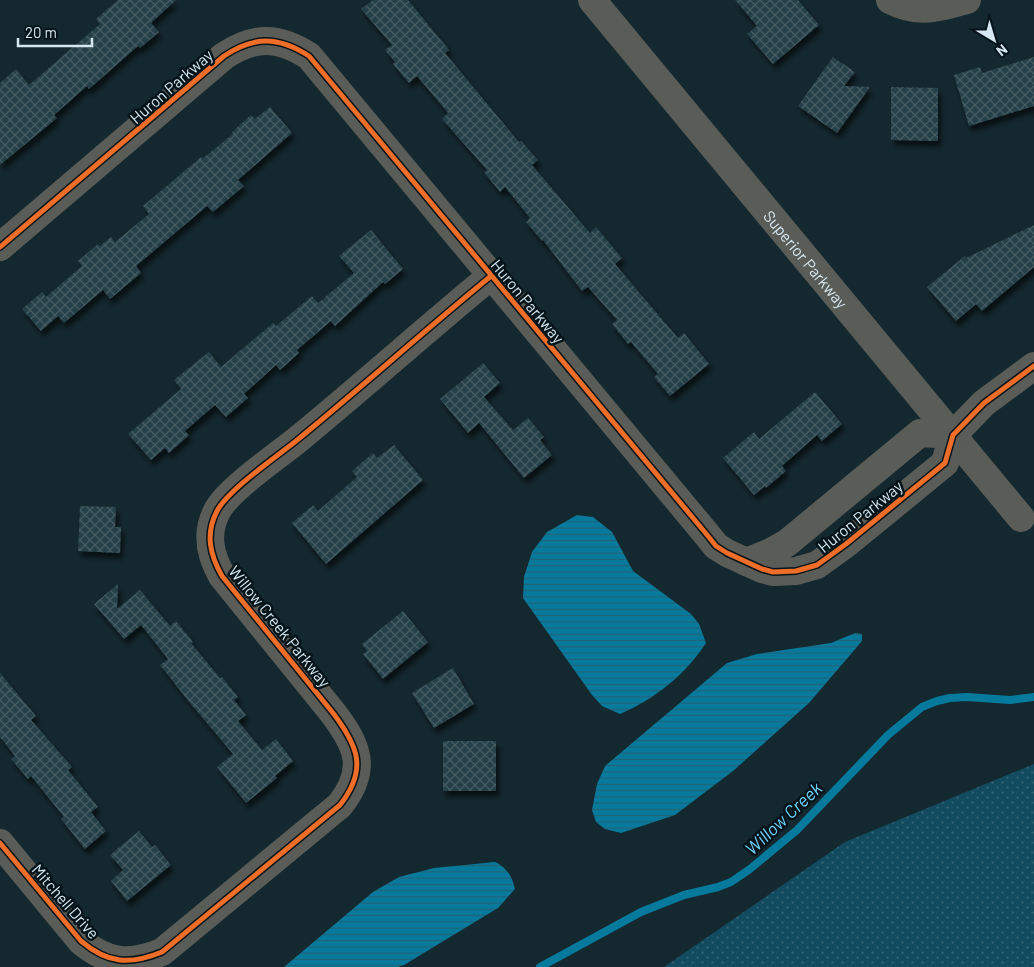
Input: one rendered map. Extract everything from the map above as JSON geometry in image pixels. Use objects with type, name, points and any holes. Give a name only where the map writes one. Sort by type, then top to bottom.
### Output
[{"type":"street","name":"Superior Parkway","points":[[592,0],[1021,518]]},
{"type":"street","points":[[890,0],[904,7],[924,10],[944,7],[967,0]]},
{"type":"street","name":"Huron Parkway","points":[[0,248],[224,56],[234,49],[251,42],[281,42],[309,56],[716,546],[762,569],[773,572],[817,566],[833,555],[945,463],[953,435],[984,403],[1034,366]]},
{"type":"street","name":"Willow Creek Parkway","points":[[123,961],[148,958],[162,952],[340,805],[355,779],[357,757],[350,736],[222,576],[217,567],[211,552],[212,520],[218,509],[233,492],[491,276]]},
{"type":"street","name":"Huron Parkway","points":[[746,562],[771,552],[786,543],[920,433],[953,435]]},
{"type":"street","name":"Huron Parkway","points":[[845,494],[870,524]]},
{"type":"street","name":"Mitchell Drive","points":[[0,843],[81,941],[103,956],[123,961]]},
{"type":"shaded area","points":[[577,515],[593,517],[612,532],[633,571],[691,614],[699,624],[706,643],[689,665],[669,684],[645,701],[620,714],[602,706],[592,695],[523,598],[524,577],[532,552],[547,532]]},
{"type":"shaded area","points":[[855,633],[862,634],[862,641],[809,703],[733,771],[675,815],[621,833],[605,829],[596,822],[592,810],[597,784],[605,766],[727,663],[757,654],[831,643]]},
{"type":"shaded area","points":[[1034,764],[1034,967],[664,967],[845,842]]},
{"type":"shaded area","points":[[495,862],[508,873],[515,889],[498,908],[404,965],[398,967],[284,967],[373,892],[399,877],[434,868]]},
{"type":"building","points":[[118,0],[176,0],[151,23],[159,32],[140,48],[138,46],[89,89],[87,86],[54,115],[57,118],[0,165],[0,83],[16,69],[29,85],[100,24],[96,19]]},
{"type":"building","points":[[373,0],[408,0],[449,50],[445,53],[519,142],[521,141],[538,160],[532,165],[590,233],[596,227],[622,258],[615,264],[678,338],[684,333],[709,364],[670,396],[654,377],[658,374],[631,342],[628,344],[612,324],[617,320],[588,287],[582,291],[543,240],[526,222],[530,218],[505,187],[500,192],[484,172],[487,170],[442,119],[448,113],[417,76],[409,83],[393,64],[395,62],[385,50],[392,45],[361,9]]},
{"type":"building","points":[[735,0],[798,0],[819,25],[773,64],[747,34],[757,26]]},
{"type":"building","points":[[833,57],[855,72],[844,86],[870,87],[837,133],[798,106]]},
{"type":"building","points":[[1034,57],[1034,106],[969,126],[954,75],[980,67],[982,73]]},
{"type":"building","points":[[891,87],[938,88],[938,141],[891,140]]},
{"type":"building","points":[[270,107],[292,133],[238,180],[244,186],[213,212],[207,206],[136,266],[141,273],[110,299],[103,290],[64,323],[58,316],[41,331],[22,309],[42,292],[46,297],[82,266],[78,261],[98,244],[100,246],[111,237],[115,242],[149,214],[143,206],[201,157],[202,159],[233,134],[232,132],[251,115],[255,119]]},
{"type":"building","points":[[1034,225],[1034,267],[982,311],[976,304],[956,321],[927,287],[965,256],[966,258]]},
{"type":"building","points":[[371,230],[403,269],[385,284],[383,282],[335,326],[331,321],[297,350],[299,353],[280,370],[276,365],[244,394],[248,398],[226,417],[215,405],[185,431],[189,435],[169,453],[165,448],[151,460],[128,434],[181,389],[174,380],[209,352],[221,367],[273,323],[276,326],[312,296],[318,303],[354,273],[339,256]]},
{"type":"building","points":[[483,363],[500,383],[484,397],[513,430],[528,418],[544,437],[540,440],[552,455],[524,478],[479,423],[468,433],[440,399]]},
{"type":"building","points":[[815,392],[842,424],[822,441],[817,435],[782,466],[786,471],[766,488],[765,486],[754,495],[723,458],[754,432],[759,439]]},
{"type":"building","points":[[394,445],[423,480],[326,564],[292,523],[313,505],[318,511],[357,477],[352,471],[373,453],[377,458]]},
{"type":"building","points":[[80,506],[116,507],[115,527],[121,527],[120,553],[78,551]]},
{"type":"building","points":[[118,584],[117,609],[140,590],[170,626],[176,621],[193,642],[191,643],[238,697],[234,700],[246,715],[238,721],[262,750],[276,739],[293,761],[275,776],[277,778],[246,803],[217,767],[233,754],[160,665],[168,659],[141,625],[124,639],[94,604]]},
{"type":"building","points":[[403,611],[428,642],[383,679],[363,654],[367,651],[362,644]]},
{"type":"building","points":[[453,668],[474,704],[434,728],[412,693]]},
{"type":"building","points":[[0,673],[36,716],[31,720],[72,767],[68,770],[98,807],[91,812],[106,831],[85,849],[61,819],[64,817],[31,776],[28,779],[11,759],[15,756],[0,737]]},
{"type":"building","points":[[443,741],[496,741],[496,791],[443,791]]},
{"type":"building","points":[[139,831],[152,847],[155,845],[171,865],[127,901],[111,881],[123,870],[110,855]]},
{"type":"waterway","name":"Willow Creek","points":[[540,967],[641,912],[684,895],[731,882],[750,869],[797,830],[888,735],[922,707],[950,698],[967,697],[1010,700],[1034,697]]},
{"type":"cycle path","points":[[0,247],[224,56],[235,49],[256,42],[276,42],[298,49],[309,56],[716,546],[762,569],[773,572],[796,571],[817,565],[846,544],[945,463],[953,435],[984,403],[1034,366]]},
{"type":"cycle path","points":[[0,843],[81,941],[91,949],[110,958],[120,960],[140,959],[162,952],[340,805],[349,792],[357,769],[354,747],[349,736],[333,713],[222,576],[214,560],[210,544],[213,520],[217,511],[231,493],[321,421],[491,276]]}]
